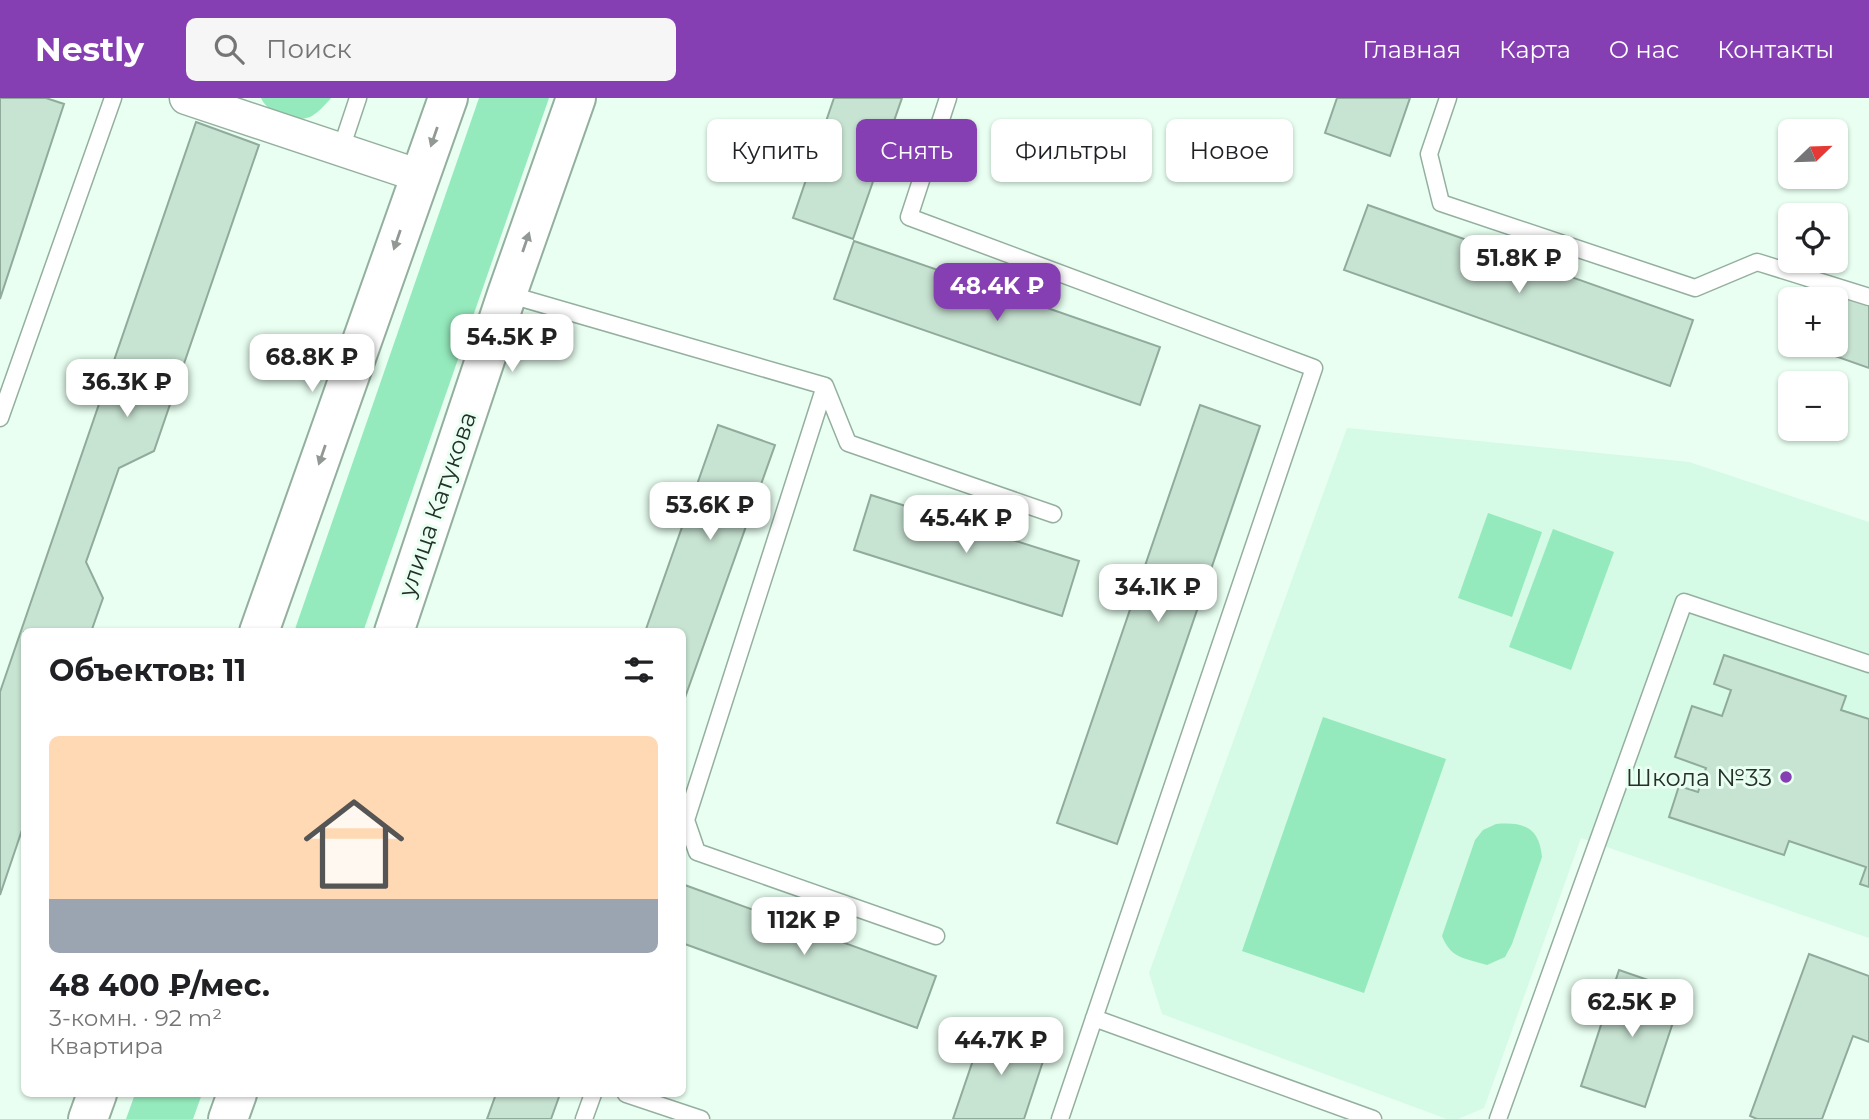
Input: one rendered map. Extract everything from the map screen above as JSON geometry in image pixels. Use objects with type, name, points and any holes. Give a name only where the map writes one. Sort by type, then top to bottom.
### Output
[{"type":"main road","points":[[261,628],[448,98]]},
{"type":"main road","name":"улица Катукова","points":[[395,628],[576,98]]},
{"type":"main road","points":[[88,1119],[96,1097]]},
{"type":"main road","points":[[228,1119],[236,1097]]},
{"type":"street","points":[[186,98],[224,104],[420,176]]},
{"type":"lane","points":[[0,418],[113,98]]},
{"type":"lane","points":[[341,149],[358,98]]},
{"type":"lane","points":[[947,98],[909,217],[1314,368],[1060,1119]]},
{"type":"lane","points":[[1448,98],[1429,155],[1441,203],[1695,288],[1757,262],[1869,297]]},
{"type":"lane","points":[[507,294],[825,386]]},
{"type":"lane","points":[[825,386],[848,443],[1053,514]]},
{"type":"lane","points":[[825,386],[687,820],[697,852],[936,936]]},
{"type":"lane","points":[[1498,1119],[1684,602],[1869,664]]},
{"type":"lane","points":[[1094,1018],[1373,1119]]},
{"type":"lane","points":[[584,1119],[592,1097]]},
{"type":"lane","points":[[635,1097],[701,1119]]},
{"type":"shaded area","points":[[1347,428],[1689,462],[1869,522],[1869,938],[1581,838],[1484,1108],[1458,1119],[1447,1119],[1162,1014],[1149,973]]},
{"type":"green space","points":[[261,98],[331,98],[313,116],[296,119],[275,113]]},
{"type":"green space","points":[[479,98],[549,98],[364,628],[295,628]]},
{"type":"green space","points":[[1488,513],[1542,532],[1512,617],[1458,598]]},
{"type":"green space","points":[[1553,529],[1614,552],[1571,670],[1509,647]]},
{"type":"green space","points":[[1323,717],[1446,759],[1364,993],[1242,951]]},
{"type":"green space","points":[[1496,824],[1515,824],[1528,828],[1537,839],[1542,857],[1512,944],[1505,957],[1487,965],[1454,953],[1442,936],[1475,840],[1483,830]]},
{"type":"green space","points":[[134,1097],[201,1097],[193,1119],[126,1119]]},
{"type":"building","points":[[0,98],[46,98],[64,104],[0,299]]},
{"type":"building","points":[[834,98],[902,98],[895,119],[856,119],[856,182],[873,182],[853,239],[793,218],[805,182],[842,182],[842,119],[827,119]]},
{"type":"building","points":[[1337,98],[1410,98],[1390,156],[1325,133]]},
{"type":"building","points":[[196,122],[259,145],[154,451],[119,468],[86,562],[103,598],[92,628],[22,628]]},
{"type":"building","points":[[1368,205],[1693,320],[1670,386],[1344,270]]},
{"type":"building","points":[[854,241],[1160,347],[1140,405],[834,299]]},
{"type":"building","points":[[1808,280],[1828,287],[1805,287]]},
{"type":"building","points":[[1848,294],[1869,301],[1869,368],[1838,357],[1848,357]]},
{"type":"building","points":[[1200,405],[1260,426],[1117,844],[1057,823]]},
{"type":"building","points":[[718,425],[775,445],[686,695],[686,628],[646,628]]},
{"type":"building","points":[[871,495],[1079,561],[1062,616],[854,550]]},
{"type":"building","points":[[21,631],[21,833],[0,895],[0,692]]},
{"type":"building","name":"Школа №33","points":[[1724,655],[1846,696],[1841,710],[1869,719],[1869,887],[1860,884],[1866,867],[1789,841],[1784,855],[1669,817],[1679,786],[1698,792],[1706,768],[1675,757],[1692,706],[1722,716],[1731,690],[1714,684]]},
{"type":"building","points":[[686,885],[936,976],[917,1028],[686,944]]},
{"type":"building","points":[[1809,954],[1869,976],[1869,1042],[1853,1036],[1822,1119],[1757,1119],[1750,1116]]},
{"type":"building","points":[[1619,970],[1683,992],[1645,1107],[1581,1086]]},
{"type":"building","points":[[985,1025],[1048,1046],[1024,1119],[953,1119]]},
{"type":"building","points":[[495,1097],[559,1097],[551,1119],[487,1119]]},
{"type":"place","name":"Школа №33","points":[[1786,777]]}]
